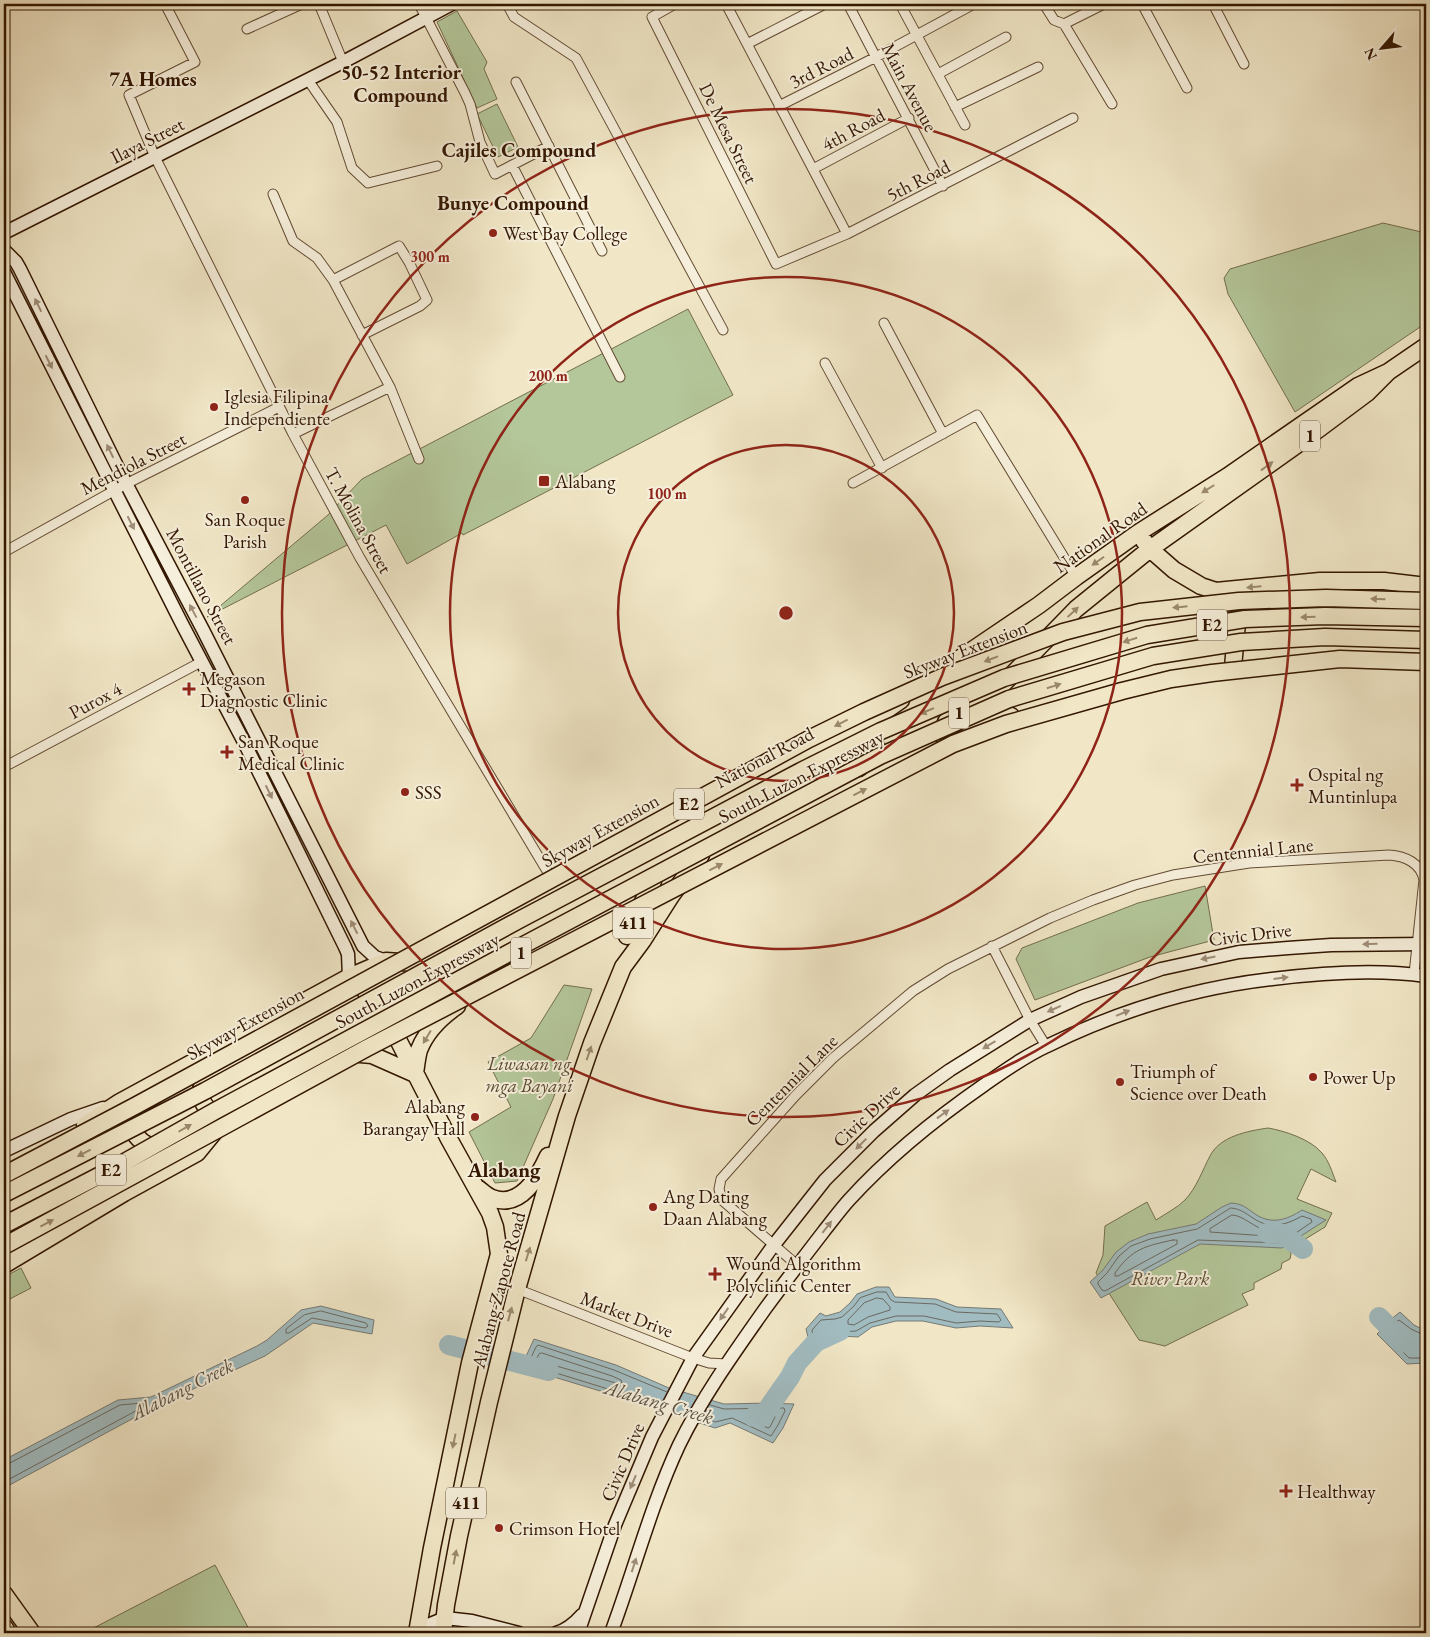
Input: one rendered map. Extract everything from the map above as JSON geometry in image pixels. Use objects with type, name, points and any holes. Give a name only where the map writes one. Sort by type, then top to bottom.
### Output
[{"type":"highway","name":"National Road","points":[[233,1110],[216,1112],[205,1106],[200,1097],[203,1083],[211,1075],[396,979],[415,964],[861,728],[1006,628],[1138,533],[1228,476],[1358,386],[1388,372],[1426,346]]},
{"type":"highway","name":"National Road","points":[[196,1153],[233,1110],[701,855],[886,759],[952,718],[1004,683],[1076,609],[1150,549],[1312,434],[1367,393],[1388,372]]},
{"type":"highway","points":[[1138,533],[1150,549],[1174,570],[1201,586],[1226,597],[1237,623],[1233,667]]},
{"type":"highway","points":[[1216,591],[1320,581],[1384,581],[1426,586]]},
{"type":"highway","name":"Skyway Extension","points":[[4,1175],[135,1106],[809,739],[864,712],[942,678],[1063,632],[1140,612],[1239,601],[1326,598],[1426,601]]},
{"type":"highway","name":"South Luzon Expressway","points":[[4,1194],[205,1091],[519,920],[801,771],[881,731],[1004,678],[1147,635],[1245,619],[1325,616],[1426,618]]},
{"type":"highway","points":[[1006,628],[1016,637],[1024,649],[1026,659]]},
{"type":"highway","name":"South Luzon Expressway","points":[[4,1225],[114,1168],[676,863],[880,756],[1009,700],[1153,656],[1241,642],[1325,637],[1426,640]]},
{"type":"highway","name":"E2","points":[[4,1246],[367,1048],[953,744],[1006,724],[1122,691],[1172,679],[1340,659],[1426,662]]},
{"type":"highway","points":[[886,759],[962,728],[1013,716],[1120,686],[1171,675],[1233,667],[1322,662],[1426,669]]},
{"type":"highway","points":[[850,776],[870,757],[875,744],[872,737],[861,728]]},
{"type":"highway","name":"Alabang-Zapote Road","points":[[444,1626],[459,1536],[496,1372],[517,1289],[567,1116],[592,1043],[623,967],[701,855]]},
{"type":"highway","name":"Alabang-Zapote Road","points":[[623,967],[627,936],[653,882]]},
{"type":"highway","points":[[328,1058],[347,1052],[372,1055],[415,1074],[419,1050],[436,1022],[467,998],[625,915],[629,916],[630,921],[627,936]]},
{"type":"highway","points":[[4,1168],[78,1130],[120,1102],[349,977],[386,961],[415,964]]},
{"type":"highway","name":"411","points":[[390,1024],[476,1187]]},
{"type":"highway","points":[[120,1102],[135,1136],[152,1149],[196,1153]]},
{"type":"highway","points":[[476,1187],[492,1198],[507,1200],[518,1197],[540,1174],[567,1116]]},
{"type":"highway","points":[[4,1265],[124,1193],[196,1153]]},
{"type":"highway","name":"Alabang-Zapote Road","points":[[415,1632],[470,1363],[500,1254],[495,1227],[476,1187]]},
{"type":"highway","points":[[4,1594],[32,1633]]},
{"type":"highway","points":[[4,1627],[8,1633]]},
{"type":"main road","name":"Ilaya Street","points":[[4,233],[308,80],[452,4]]},
{"type":"main road","name":"Montillano Street","points":[[4,250],[20,269],[126,484],[212,647],[363,946],[375,956],[386,961]]},
{"type":"main road","name":"Montillano Street","points":[[4,272],[199,658],[245,744],[348,954],[349,977]]},
{"type":"main road","points":[[189,638],[203,630]]},
{"type":"main road","points":[[199,658],[212,647]]},
{"type":"main road","name":"Civic Drive","points":[[578,1633],[615,1525],[652,1437],[694,1358],[773,1246],[825,1180],[874,1131],[915,1096],[950,1070],[1030,1020],[1081,997],[1161,969],[1239,952],[1331,945],[1422,944]]},
{"type":"main road","points":[[348,954],[363,946]]},
{"type":"main road","points":[[611,1633],[656,1502],[680,1444],[714,1382],[797,1266],[848,1201],[894,1154],[932,1123],[996,1077],[1046,1046],[1131,1010],[1160,1001],[1244,982],[1333,974],[1420,975]]},
{"type":"main road","points":[[4,1151],[71,1119],[120,1102]]},
{"type":"main road","points":[[556,1633],[564,1631],[586,1611]]},
{"type":"main road","points":[[618,1633],[619,1611]]},
{"type":"main road","points":[[415,1632],[472,1621],[519,1633]]},
{"type":"street","name":"T. Molina Street","points":[[164,4],[195,62],[129,95],[155,157],[210,264],[293,434],[360,558],[557,888]]},
{"type":"street","points":[[247,29],[285,7],[302,4]]},
{"type":"street","points":[[319,4],[343,62]]},
{"type":"street","points":[[419,4],[470,104],[480,142],[494,174],[549,146]]},
{"type":"street","points":[[507,4],[514,17],[576,58],[723,330]]},
{"type":"street","name":"De Mesa Street","points":[[675,4],[652,17],[776,264]]},
{"type":"street","points":[[726,4],[847,234]]},
{"type":"street","points":[[747,44],[825,4]]},
{"type":"street","name":"Main Avenue","points":[[848,4],[909,118],[942,186]]},
{"type":"street","points":[[900,4],[965,125]]},
{"type":"street","name":"3rd Road","points":[[780,106],[974,4]]},
{"type":"street","points":[[1044,4],[1054,20],[1064,24],[1112,104]]},
{"type":"street","points":[[1064,24],[1104,4]]},
{"type":"street","points":[[1142,4],[1187,88]]},
{"type":"street","points":[[1213,4],[1244,64]]},
{"type":"street","points":[[938,74],[1006,37]]},
{"type":"street","points":[[955,107],[1038,67]]},
{"type":"street","points":[[308,80],[337,122],[352,168],[368,183],[437,166]]},
{"type":"street","points":[[516,82],[602,251]]},
{"type":"street","name":"4th Road","points":[[813,169],[909,118]]},
{"type":"street","name":"5th Road","points":[[776,264],[847,234],[1073,118]]},
{"type":"street","points":[[512,165],[620,377]]},
{"type":"street","points":[[273,194],[293,241],[317,258],[333,280],[390,387],[420,459]]},
{"type":"street","points":[[333,280],[399,246],[409,262],[427,300],[420,306],[362,335]]},
{"type":"street","points":[[884,323],[943,434]]},
{"type":"street","points":[[825,363],[882,468]]},
{"type":"street","points":[[293,434],[390,387]]},
{"type":"street","name":"Mendiola Street","points":[[4,552],[126,484],[280,407]]},
{"type":"street","points":[[853,483],[977,415],[1076,577]]},
{"type":"street","name":"Purox 4","points":[[4,767],[199,658]]},
{"type":"street","name":"Centennial Lane","points":[[797,1266],[722,1200],[719,1190],[721,1179],[784,1107],[833,1058],[913,991],[992,946],[1050,918],[1135,885],[1173,875],[1249,863],[1398,856],[1416,864],[1422,870],[1424,887],[1420,975]]},
{"type":"street","points":[[992,946],[1030,1020],[1046,1046]]},
{"type":"street","name":"Market Drive","points":[[517,1289],[694,1358],[709,1363],[726,1364]]},
{"type":"green space","points":[[457,11],[487,62],[484,69],[497,99],[477,108],[437,22]]},
{"type":"green space","points":[[497,104],[518,147],[498,157],[477,114]]},
{"type":"green space","points":[[1383,223],[1426,233],[1426,323],[1295,412],[1228,294],[1224,278],[1230,269]]},
{"type":"green space","points":[[688,309],[733,395],[463,535],[462,533],[407,564],[386,525],[207,617],[328,515],[362,479]]},
{"type":"green space","points":[[1205,886],[1214,940],[1150,957],[1035,1000],[1016,959],[1022,948],[1138,903]]},
{"type":"green space","name":"Liwasan ng mga Bayani","points":[[564,985],[592,989],[553,1099],[517,1181],[495,1183],[469,1132],[511,1107],[488,1062],[531,1038]]},
{"type":"green space","name":"River Park","points":[[1268,1128],[1282,1131],[1304,1140],[1317,1148],[1327,1160],[1336,1182],[1311,1169],[1297,1199],[1332,1213],[1325,1227],[1289,1249],[1290,1259],[1282,1263],[1281,1269],[1254,1283],[1254,1289],[1242,1294],[1248,1305],[1165,1346],[1139,1340],[1096,1273],[1103,1255],[1105,1226],[1147,1202],[1156,1220],[1185,1200],[1196,1184],[1210,1156],[1220,1144],[1243,1133]]},
{"type":"green space","points":[[21,1268],[31,1288],[4,1302],[4,1277]]},
{"type":"green space","points":[[215,1565],[251,1633],[84,1633]]},
{"type":"water","points":[[1231,1203],[1241,1205],[1267,1219],[1285,1219],[1302,1210],[1326,1220],[1282,1248],[1200,1244],[1101,1298],[1090,1282],[1103,1270],[1116,1252],[1129,1242],[1148,1234],[1196,1224]]},
{"type":"water","points":[[876,1287],[889,1287],[895,1297],[936,1299],[957,1307],[1001,1309],[1013,1328],[980,1326],[956,1328],[923,1321],[896,1321],[872,1327],[858,1337],[840,1336],[824,1345],[807,1341],[806,1329],[820,1313],[826,1316],[840,1312],[857,1294]]},
{"type":"water","points":[[321,1306],[374,1320],[372,1334],[313,1323],[265,1356],[156,1406],[4,1488],[4,1460],[118,1400],[151,1397],[257,1346],[267,1340],[301,1310]]},
{"type":"water","points":[[1400,1312],[1414,1325],[1426,1331],[1426,1363],[1407,1364],[1377,1334],[1380,1331],[1379,1329]]},
{"type":"water","points":[[534,1339],[616,1365],[669,1388],[724,1404],[794,1404],[783,1428],[773,1443],[730,1423],[715,1428],[521,1367]]},
{"type":"waterway","name":"Alabang Creek","points":[[1267,1233],[1282,1234],[1303,1249]]},
{"type":"waterway","name":"Alabang Creek","points":[[1379,1317],[1403,1341],[1426,1348]]},
{"type":"waterway","name":"Alabang Creek","points":[[753,1417],[762,1417],[790,1377],[797,1363],[816,1342],[840,1331]]},
{"type":"waterway","name":"Alabang Creek","points":[[449,1345],[549,1371]]},
{"type":"place","name":"West Bay College","points":[[493,233]]},
{"type":"place","name":"Iglesia Filipina Independiente","points":[[214,407]]},
{"type":"place","name":"Alabang","points":[[544,481]]},
{"type":"place","name":"San Roque Parish","points":[[245,500]]},
{"type":"place","name":"Megason Diagnostic Clinic","points":[[189,689]]},
{"type":"place","name":"San Roque Medical Clinic","points":[[227,752]]},
{"type":"place","name":"Ospital ng Muntinlupa","points":[[1297,785]]},
{"type":"place","name":"SSS","points":[[405,792]]},
{"type":"place","name":"Power Up","points":[[1313,1077]]},
{"type":"place","name":"Triumph of Science over Death","points":[[1120,1082]]},
{"type":"place","name":"Alabang Barangay Hall","points":[[475,1117]]},
{"type":"place","name":"Ang Dating Daan Alabang","points":[[653,1207]]},
{"type":"place","name":"Wound Algorithm Polyclinic Center","points":[[715,1274]]},
{"type":"place","name":"Healthway","points":[[1286,1491]]},
{"type":"place","name":"Crimson Hotel","points":[[499,1528]]},
{"type":"district","name":"7A Homes","points":[[153,79]]},
{"type":"district","name":"50-52 Interior Compound","points":[[401,84]]},
{"type":"district","name":"Cajiles Compound","points":[[519,150]]},
{"type":"district","name":"Bunye Compound","points":[[513,203]]},
{"type":"district","name":"Alabang","points":[[504,1170]]}]
